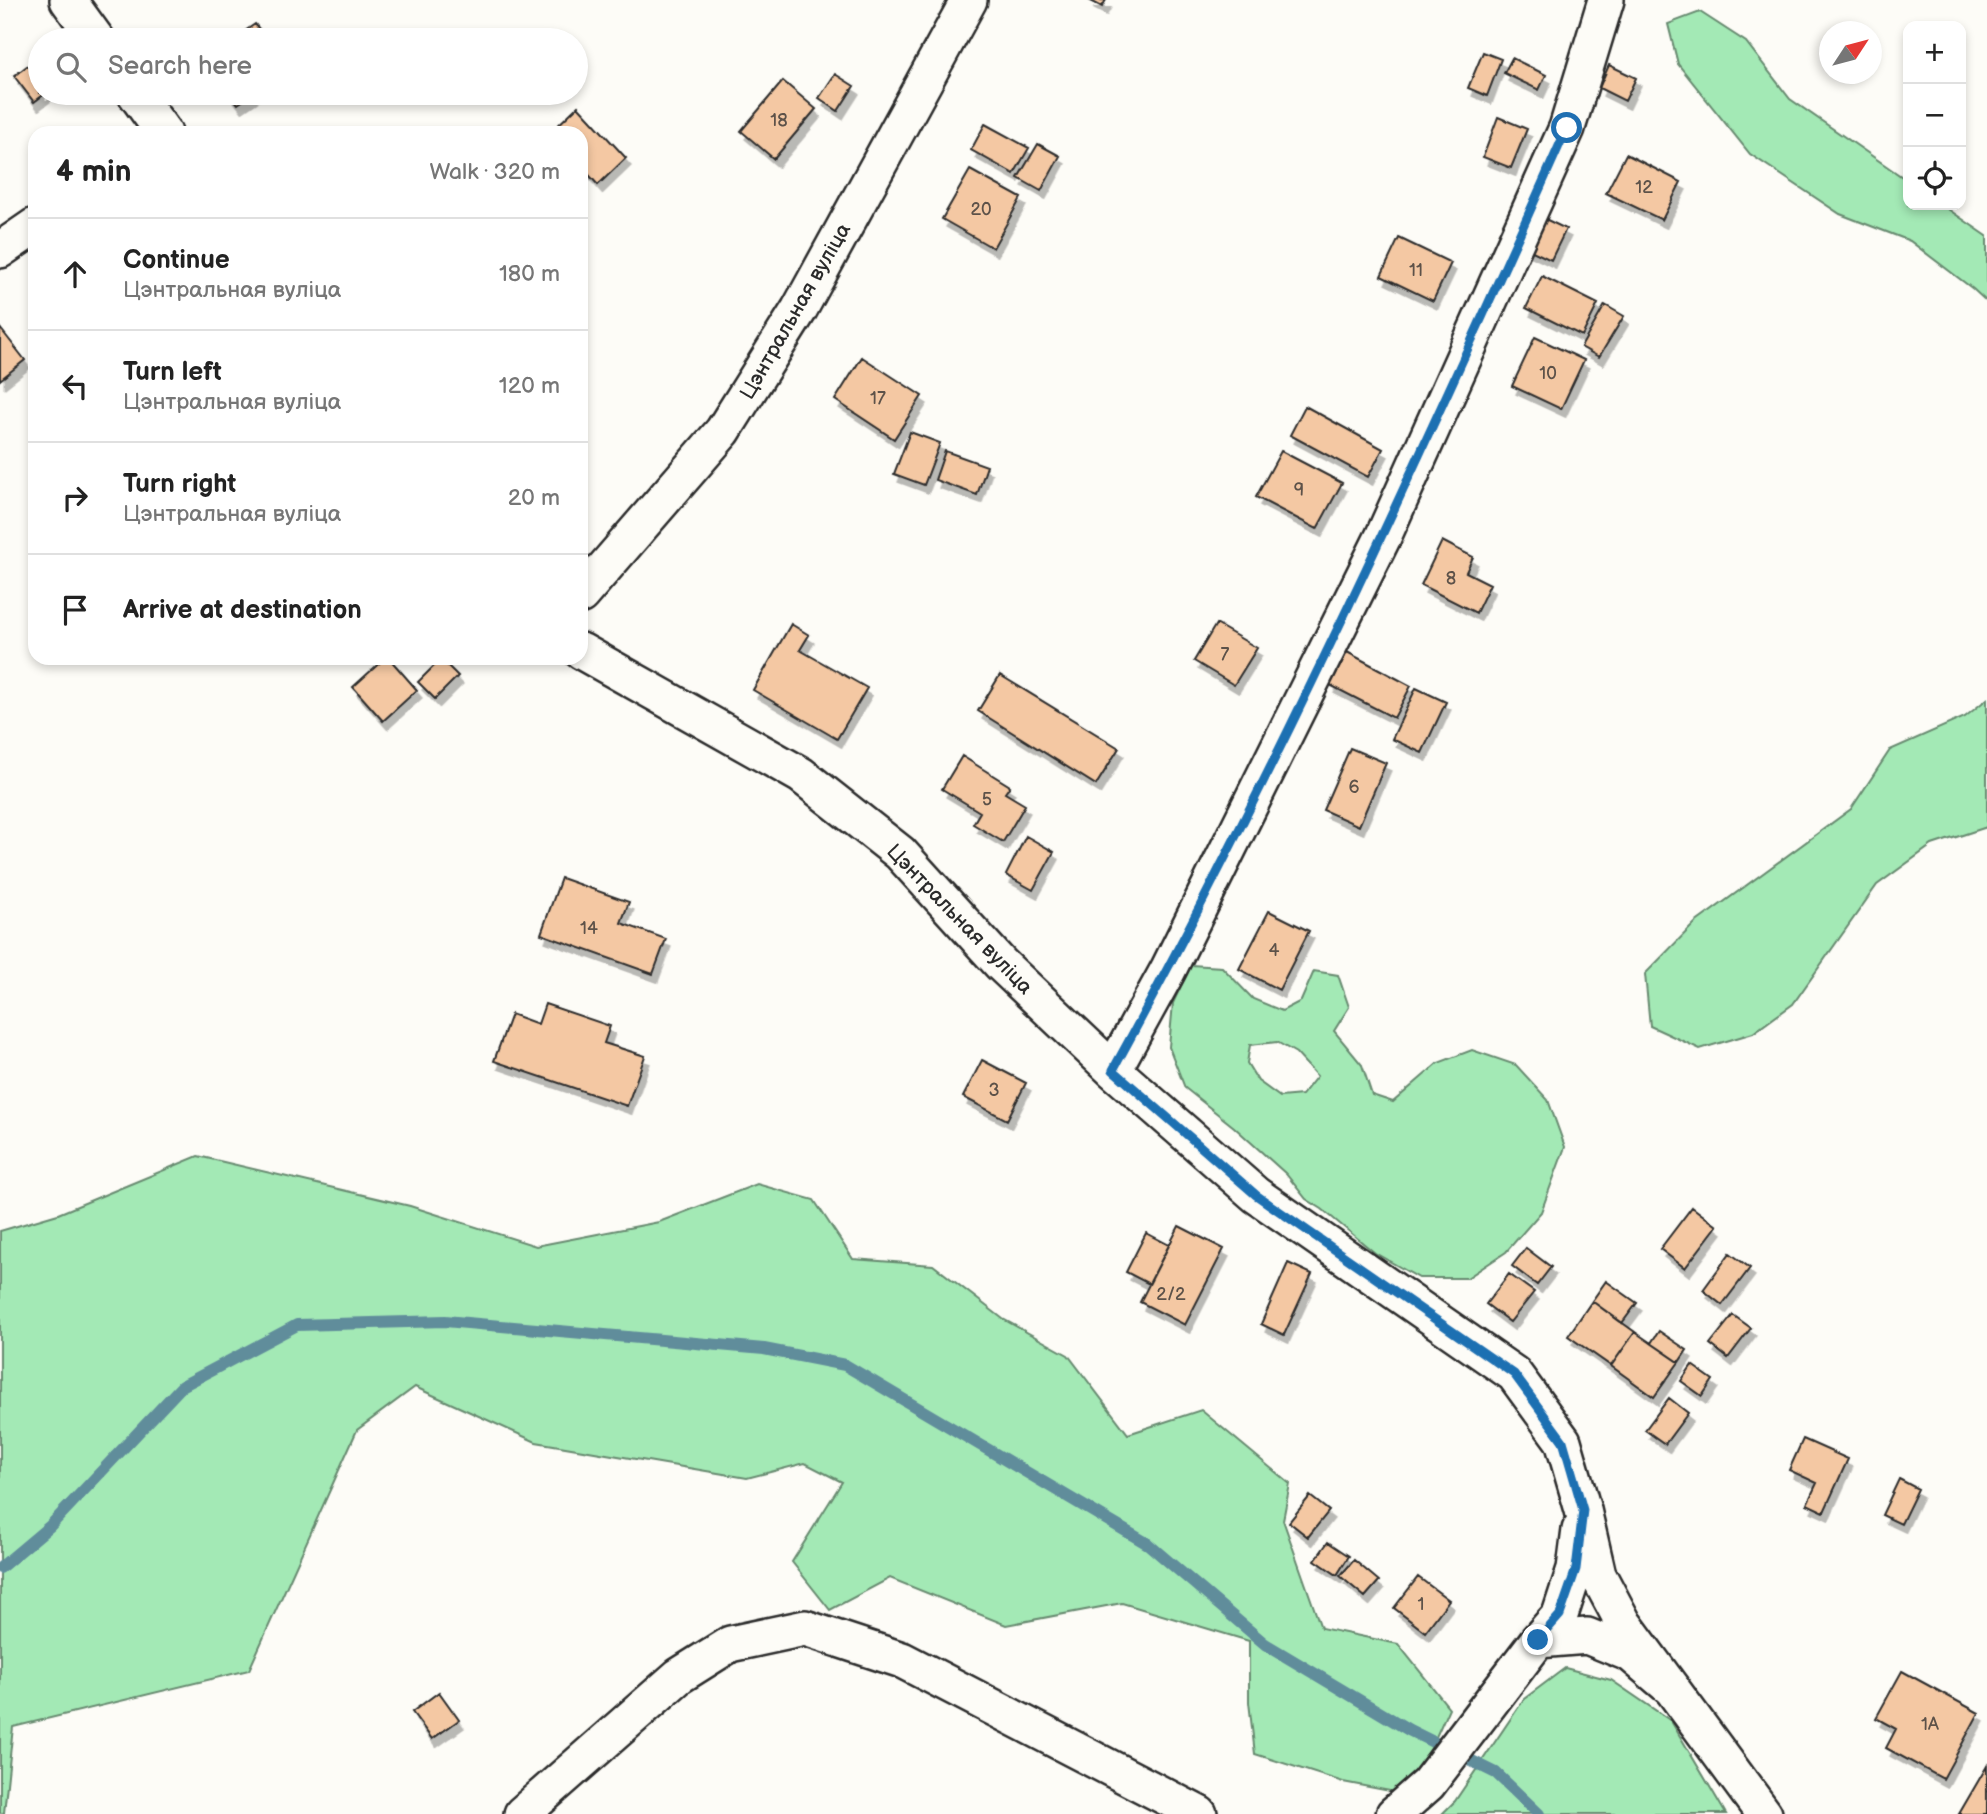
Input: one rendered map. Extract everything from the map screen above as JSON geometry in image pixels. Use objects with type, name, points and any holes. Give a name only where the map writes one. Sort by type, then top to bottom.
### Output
[{"type":"street","points":[[68,0],[88,28]]},
{"type":"street","name":"Цэнтральная вуліца","points":[[588,587],[723,431],[799,310],[969,0]]},
{"type":"street","points":[[1113,1070],[1168,970],[1383,537],[1567,128],[1606,0]]},
{"type":"street","points":[[144,105],[159,126]]},
{"type":"street","points":[[0,250],[28,231]]},
{"type":"street","name":"Цэнтральная вуліца","points":[[588,655],[802,775],[900,853],[1001,964],[1113,1070],[1256,1195],[1514,1374],[1563,1441],[1598,1575],[1624,1624],[1672,1689]]},
{"type":"street","name":"Цэнтральная вуліца","points":[[1394,1814],[1428,1784],[1560,1615],[1576,1569],[1583,1510]]},
{"type":"street","points":[[522,1814],[679,1676],[730,1644],[805,1628],[902,1660],[1199,1814]]},
{"type":"street","points":[[1538,1640],[1587,1636],[1630,1654],[1672,1689],[1764,1814]]},
{"type":"green space","points":[[1700,12],[1746,42],[1790,99],[1903,178],[1903,210],[1949,210],[1987,236],[1987,302],[1910,241],[1840,214],[1750,154],[1678,64],[1668,24]]},
{"type":"green space","points":[[1987,699],[1987,827],[1932,845],[1877,885],[1793,1004],[1753,1033],[1700,1049],[1650,1026],[1645,974],[1695,923],[1851,809],[1890,750],[1965,717]]},
{"type":"green space","points":[[1191,965],[1222,967],[1253,999],[1282,1011],[1301,1001],[1314,971],[1338,975],[1349,1007],[1334,1031],[1362,1065],[1372,1095],[1393,1102],[1438,1063],[1472,1050],[1516,1065],[1548,1100],[1565,1147],[1541,1212],[1506,1252],[1467,1278],[1419,1278],[1375,1253],[1306,1199],[1286,1174],[1185,1088],[1169,1047],[1173,1003]],"holes":[[[1277,1042],[1296,1053],[1317,1076],[1302,1095],[1280,1097],[1258,1081],[1247,1063],[1250,1045]]]},
{"type":"green space","points":[[198,1156],[410,1206],[536,1246],[659,1222],[757,1184],[814,1200],[853,1259],[933,1265],[1003,1319],[1068,1355],[1128,1434],[1201,1410],[1290,1484],[1283,1520],[1321,1628],[1398,1644],[1449,1708],[1423,1766],[1395,1792],[1343,1782],[1255,1754],[1249,1702],[1249,1641],[1122,1603],[1006,1625],[890,1578],[830,1610],[792,1562],[842,1482],[805,1463],[747,1478],[536,1442],[415,1387],[357,1430],[249,1670],[13,1727],[4,1813],[0,1813],[0,1231],[58,1214]]},
{"type":"green space","points":[[1565,1668],[1611,1680],[1671,1721],[1726,1814],[1442,1814],[1455,1801],[1524,1699]]},
{"type":"building","points":[[1089,0],[1106,0],[1102,7]]},
{"type":"building","points":[[1483,52],[1501,59],[1487,96],[1468,88]]},
{"type":"building","points":[[1512,58],[1546,75],[1539,90],[1504,73]]},
{"type":"building","points":[[28,65],[28,94],[14,76]]},
{"type":"building","points":[[1609,65],[1636,78],[1625,101],[1599,88]]},
{"type":"building","points":[[835,74],[854,86],[838,111],[819,98]]},
{"type":"building","points":[[783,81],[816,109],[774,159],[741,131]]},
{"type":"building","points":[[578,106],[626,158],[598,185],[588,174],[588,126],[557,126]]},
{"type":"building","points":[[1498,117],[1527,129],[1511,168],[1483,157]]},
{"type":"building","points":[[985,124],[1029,148],[1014,174],[971,150]]},
{"type":"building","points":[[1038,144],[1060,156],[1041,191],[1018,178]]},
{"type":"building","points":[[1626,154],[1681,182],[1662,220],[1606,193]]},
{"type":"building","points":[[970,170],[1021,198],[993,248],[942,219]]},
{"type":"building","points":[[1541,217],[1566,229],[1551,260],[1526,248]]},
{"type":"building","points":[[1399,238],[1451,263],[1433,301],[1381,276]]},
{"type":"building","points":[[1542,276],[1598,304],[1582,336],[1526,308]]},
{"type":"building","points":[[1605,305],[1624,316],[1599,357],[1581,347]]},
{"type":"building","points":[[0,328],[25,360],[0,380]]},
{"type":"building","points":[[1535,337],[1584,360],[1561,409],[1512,386]]},
{"type":"building","points":[[862,357],[922,396],[894,439],[835,400]]},
{"type":"building","points":[[1305,406],[1383,449],[1368,477],[1290,435]]},
{"type":"building","points":[[910,432],[940,443],[924,485],[894,474]]},
{"type":"building","points":[[945,451],[987,466],[977,495],[935,480]]},
{"type":"building","points":[[1281,451],[1342,483],[1317,529],[1256,497]]},
{"type":"building","points":[[1442,541],[1473,557],[1466,572],[1490,584],[1476,613],[1421,585]]},
{"type":"building","points":[[791,624],[809,635],[800,650],[867,688],[837,739],[753,690]]},
{"type":"building","points":[[1216,624],[1257,648],[1234,685],[1194,661]]},
{"type":"building","points":[[1347,652],[1411,686],[1394,718],[1330,685]]},
{"type":"building","points":[[377,665],[395,665],[417,690],[383,721],[353,687]]},
{"type":"building","points":[[435,665],[447,665],[458,676],[435,699],[418,682]]},
{"type":"building","points":[[1000,675],[1119,748],[1096,785],[978,711]]},
{"type":"building","points":[[1416,688],[1446,702],[1422,753],[1392,739]]},
{"type":"building","points":[[1350,748],[1386,763],[1359,826],[1323,810]]},
{"type":"building","points":[[962,756],[1010,786],[1005,793],[1025,805],[1003,842],[973,824],[980,812],[942,789]]},
{"type":"building","points":[[1026,836],[1054,852],[1033,890],[1006,875]]},
{"type":"building","points":[[561,878],[629,902],[621,923],[666,939],[653,974],[541,934]]},
{"type":"building","points":[[1269,911],[1309,931],[1279,990],[1239,969]]},
{"type":"building","points":[[545,1004],[610,1026],[604,1043],[645,1056],[627,1106],[494,1061],[511,1014],[538,1024]]},
{"type":"building","points":[[982,1060],[1026,1083],[1007,1120],[963,1097]]},
{"type":"building","points":[[1692,1207],[1717,1226],[1685,1268],[1660,1249]]},
{"type":"building","points":[[1179,1226],[1224,1249],[1185,1325],[1140,1302]]},
{"type":"building","points":[[1146,1233],[1169,1245],[1149,1284],[1126,1272]]},
{"type":"building","points":[[1526,1248],[1551,1267],[1537,1285],[1512,1266]]},
{"type":"building","points":[[1730,1253],[1750,1268],[1722,1305],[1703,1290]]},
{"type":"building","points":[[1288,1263],[1312,1274],[1284,1335],[1261,1324]]},
{"type":"building","points":[[1509,1274],[1534,1292],[1510,1322],[1486,1304]]},
{"type":"building","points":[[1606,1281],[1637,1303],[1622,1323],[1592,1301]]},
{"type":"building","points":[[1592,1301],[1635,1332],[1611,1366],[1568,1336]]},
{"type":"building","points":[[1733,1315],[1751,1328],[1728,1358],[1710,1344]]},
{"type":"building","points":[[1659,1331],[1687,1350],[1679,1362],[1651,1343]]},
{"type":"building","points":[[1635,1332],[1679,1362],[1654,1397],[1611,1366]]},
{"type":"building","points":[[1692,1365],[1713,1380],[1702,1396],[1681,1381]]},
{"type":"building","points":[[1669,1398],[1688,1413],[1665,1444],[1645,1430]]},
{"type":"building","points":[[1803,1439],[1848,1459],[1824,1512],[1807,1504],[1817,1483],[1789,1470]]},
{"type":"building","points":[[1899,1479],[1918,1489],[1901,1524],[1882,1515]]},
{"type":"building","points":[[1310,1496],[1329,1511],[1308,1537],[1289,1522]]},
{"type":"building","points":[[1328,1542],[1349,1556],[1337,1575],[1315,1560]]},
{"type":"building","points":[[1354,1560],[1379,1581],[1365,1597],[1340,1576]]},
{"type":"building","points":[[1418,1577],[1449,1600],[1425,1632],[1394,1608]]},
{"type":"building","points":[[1902,1671],[1979,1713],[1943,1779],[1886,1748],[1896,1729],[1876,1718]]},
{"type":"building","points":[[439,1692],[459,1720],[432,1739],[412,1712]]},
{"type":"building","points":[[1987,1766],[1987,1814],[1959,1814]]},
{"type":"waterway","points":[[0,1568],[50,1526],[182,1386],[297,1325],[445,1321],[764,1349],[845,1365],[1148,1544],[1265,1644],[1409,1730],[1496,1773],[1539,1814]]},
{"type":"route","points":[[1538,1640],[1560,1615],[1576,1569],[1583,1510],[1563,1441],[1514,1374],[1256,1195],[1113,1070],[1168,970],[1383,537],[1567,128]]}]
